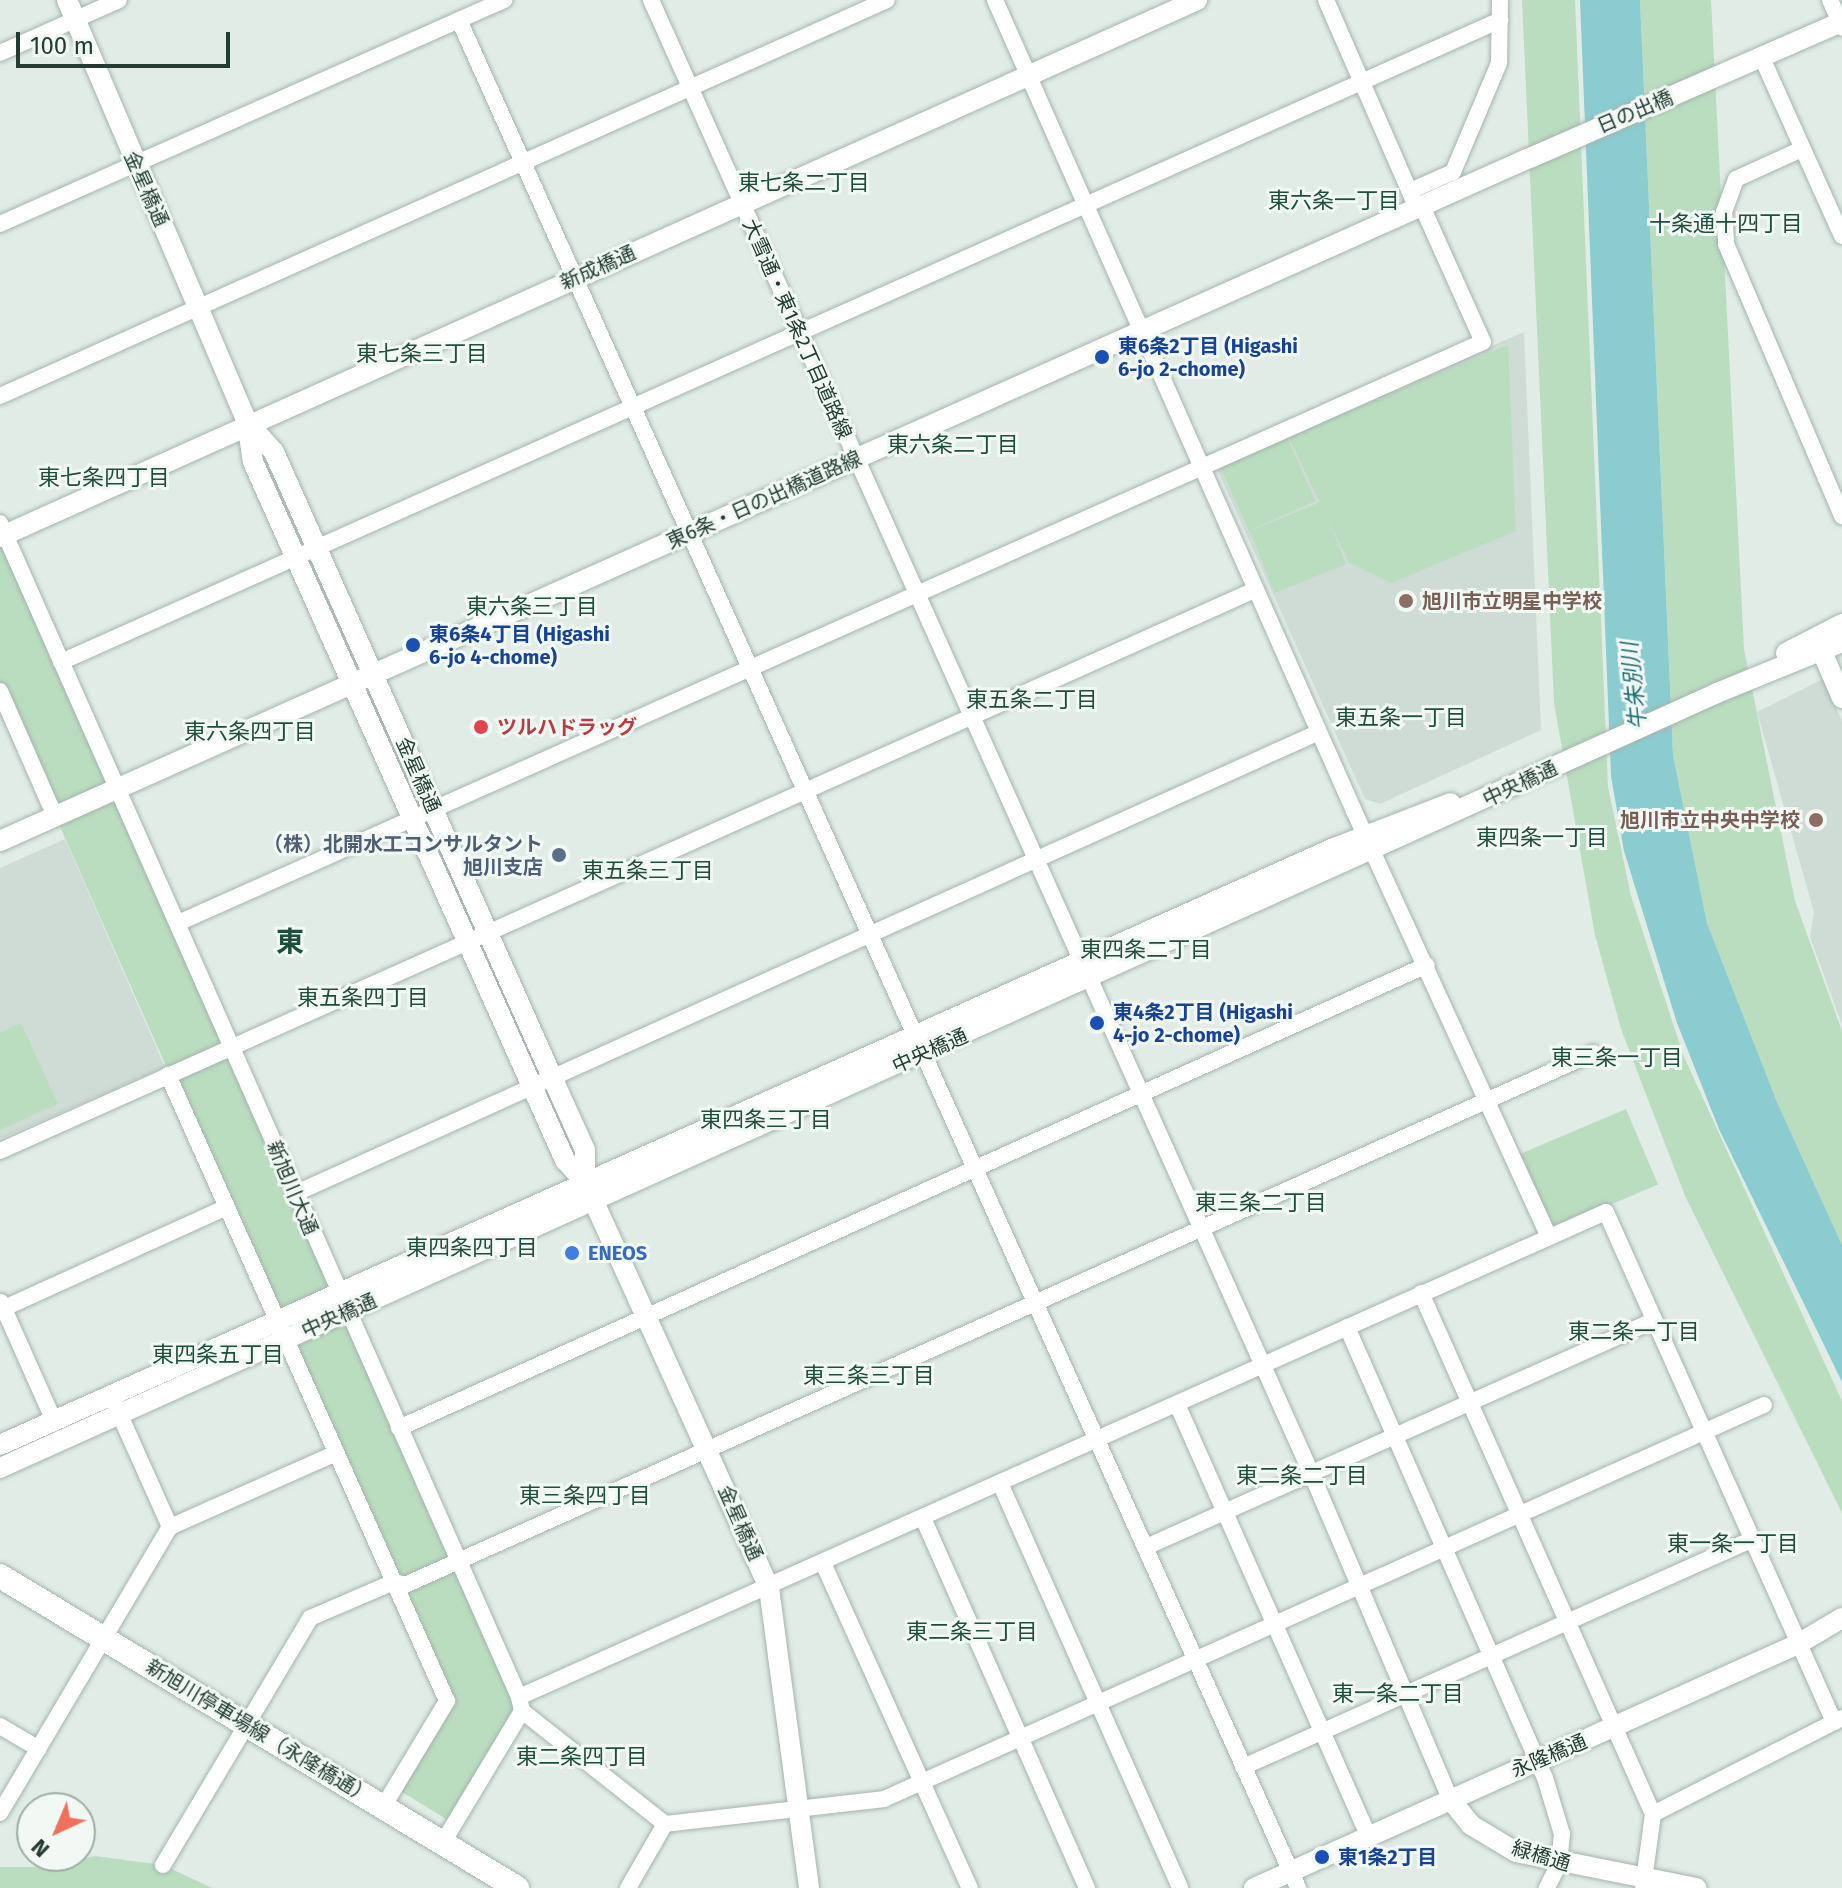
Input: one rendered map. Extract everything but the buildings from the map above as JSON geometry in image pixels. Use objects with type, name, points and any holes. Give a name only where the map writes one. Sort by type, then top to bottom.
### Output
[{"type":"main road","name":"新旭川停車場線（永隆橋通）","points":[[0,1576],[517,1888]]},
{"type":"street","name":"金星橋通","points":[[67,0],[247,422],[253,462],[565,1160],[585,1182],[769,1588],[809,1888]]},
{"type":"street","points":[[0,53],[119,0]]},
{"type":"street","points":[[0,224],[504,0]]},
{"type":"street","name":"大雪通・東1条2丁目道路線","points":[[651,0],[1312,1475],[1408,1693],[1450,1799]]},
{"type":"street","points":[[0,396],[887,0]]},
{"type":"street","points":[[995,0],[1255,590],[1549,1236]]},
{"type":"street","name":"新成橋通","points":[[2,532],[1197,0]]},
{"type":"street","points":[[178,923],[1200,465],[1483,342],[1326,0]]},
{"type":"street","points":[[1416,201],[1453,172],[1499,63],[1500,0]]},
{"type":"street","points":[[1830,0],[1841,24],[1752,62],[1802,149],[1842,236]]},
{"type":"street","points":[[459,20],[1294,1880]]},
{"type":"street","points":[[61,662],[1500,20]]},
{"type":"street","name":"日の出橋","points":[[1528,158],[1752,62]]},
{"type":"street","points":[[1802,149],[1736,179],[1724,212],[1726,244],[1842,516]]},
{"type":"street","name":"東6条・日の出橋道路線","points":[[0,841],[1141,331],[1416,201],[1528,158]]},
{"type":"street","name":"金星橋通","points":[[247,422],[274,452],[585,1150],[585,1182]]},
{"type":"street","name":"新旭川大通","points":[[2,532],[178,923],[294,1194],[520,1704]]},
{"type":"street","points":[[0,1151],[1255,590]]},
{"type":"street","points":[[1818,643],[1842,624]]},
{"type":"street","points":[[1818,643],[1842,642]]},
{"type":"street","points":[[1818,643],[1842,698]]},
{"type":"street","name":"中央橋通","points":[[0,1445],[1080,960],[1568,762],[1818,643]]},
{"type":"street","points":[[0,692],[55,816]]},
{"type":"street","points":[[294,1194],[1319,732]]},
{"type":"street","name":"中央橋通","points":[[0,1468],[1089,980],[1372,842]]},
{"type":"street","points":[[399,1428],[1427,965]]},
{"type":"street","points":[[163,1865],[310,1618],[394,1582],[405,1585],[1593,1053]]},
{"type":"street","points":[[168,1075],[447,1701],[383,1807]]},
{"type":"street","points":[[54,1421],[1,1306],[227,1207]]},
{"type":"street","points":[[442,1844],[520,1704],[1096,1439],[1606,1212],[1798,1644],[1838,1720],[1653,1814]]},
{"type":"street","points":[[1421,1293],[1617,1727],[1653,1814],[1644,1883]]},
{"type":"street","points":[[1146,1547],[1655,1320]]},
{"type":"street","points":[[1347,1327],[1538,1762],[1562,1834],[1559,1864],[1547,1888]]},
{"type":"street","points":[[110,1395],[170,1527]]},
{"type":"street","points":[[1177,1404],[1368,1836]]},
{"type":"street","points":[[520,1704],[665,1824],[884,1799],[1274,1621],[1764,1405]]},
{"type":"street","points":[[0,1813],[170,1527],[336,1453]]},
{"type":"street","points":[[1000,1483],[1180,1888]]},
{"type":"street","points":[[923,1518],[1023,1736],[1087,1888]]},
{"type":"street","points":[[1243,1767],[1753,1539]]},
{"type":"street","points":[[823,1563],[970,1888]]},
{"type":"street","name":"永隆橋通","points":[[1254,1888],[1294,1880],[1368,1836],[1798,1644],[1842,1618]]},
{"type":"street","points":[[0,1726],[39,1749]]},
{"type":"street","name":"緑橋通","points":[[1450,1799],[1491,1839],[1559,1864],[1644,1883],[1696,1888]]},
{"type":"street","points":[[628,1888],[665,1824]]},
{"type":"shaded area","name":"旭川市立明星中学校","points":[[1524,332],[1541,730],[1380,804],[1365,799],[1218,471],[1221,463]]},
{"type":"shaded area","name":"旭川市立中央中学校","points":[[1823,679],[1842,721],[1842,1025],[1810,937],[1814,912],[1757,712]]},
{"type":"shaded area","points":[[65,839],[165,1067],[0,1139],[0,868]]},
{"type":"green space","points":[[1522,0],[1575,0],[1608,787],[1631,896],[1684,1057],[1842,1401],[1842,1513],[1685,1196],[1621,1029],[1595,935],[1554,703]]},
{"type":"green space","points":[[1640,0],[1711,0],[1744,649],[1795,901],[1842,1031],[1842,1245],[1777,1102],[1707,923],[1673,755]]},
{"type":"green space","points":[[1508,345],[1516,531],[1391,583],[1349,563],[1288,436]]},
{"type":"green space","points":[[1287,437],[1315,501],[1249,531],[1220,467]]},
{"type":"green space","points":[[1321,502],[1346,564],[1275,593],[1250,531]]},
{"type":"green space","points":[[0,523],[522,1711],[451,1822],[397,1789],[447,1701],[0,691]]},
{"type":"green space","points":[[21,1023],[58,1104],[0,1130],[0,1033]]},
{"type":"green space","points":[[1626,1109],[1658,1184],[1552,1229],[1520,1154]]},
{"type":"green space","points":[[96,1856],[163,1865],[212,1888],[0,1888],[0,1867],[16,1867],[16,1872],[96,1872]]},
{"type":"water","name":"牛朱別川","points":[[1580,0],[1640,0],[1673,755],[1707,923],[1777,1102],[1842,1245],[1842,1382],[1719,1129],[1677,1023],[1624,851],[1611,776]]},
{"type":"place","name":"東6条2丁目 (Higashi 6-jo 2-chome)","points":[[1102,357]]},
{"type":"place","name":"旭川市立明星中学校","points":[[1406,601]]},
{"type":"place","name":"東6条4丁目 (Higashi 6-jo 4-chome)","points":[[413,645]]},
{"type":"place","name":"ツルハドラッグ","points":[[481,727]]},
{"type":"place","name":"旭川市立中央中学校","points":[[1816,820]]},
{"type":"place","name":"（株）北開水工コンサルタント 旭川支店","points":[[559,855]]},
{"type":"place","name":"東4条2丁目 (Higashi 4-jo 2-chome)","points":[[1097,1023]]},
{"type":"place","name":"ENEOS","points":[[572,1253]]},
{"type":"place","name":"東1条2丁目","points":[[1322,1857]]},
{"type":"district","name":"東七条二丁目","points":[[804,183]]},
{"type":"district","name":"東六条一丁目","points":[[1334,201]]},
{"type":"district","name":"十条通十四丁目","points":[[1726,224]]},
{"type":"district","name":"東七条三丁目","points":[[422,354]]},
{"type":"district","name":"東六条二丁目","points":[[953,445]]},
{"type":"district","name":"東七条四丁目","points":[[104,478]]},
{"type":"district","name":"東六条三丁目","points":[[532,607]]},
{"type":"district","name":"東五条二丁目","points":[[1032,700]]},
{"type":"district","name":"東五条一丁目","points":[[1401,718]]},
{"type":"district","name":"東六条四丁目","points":[[250,732]]},
{"type":"district","name":"東四条一丁目","points":[[1542,838]]},
{"type":"district","name":"東五条三丁目","points":[[648,871]]},
{"type":"district","name":"東","points":[[290,942]]},
{"type":"district","name":"東四条二丁目","points":[[1146,950]]},
{"type":"district","name":"東五条四丁目","points":[[363,998]]},
{"type":"district","name":"東三条一丁目","points":[[1617,1058]]},
{"type":"district","name":"東四条三丁目","points":[[766,1120]]},
{"type":"district","name":"東三条二丁目","points":[[1261,1203]]},
{"type":"district","name":"東四条四丁目","points":[[472,1248]]},
{"type":"district","name":"東二条一丁目","points":[[1634,1332]]},
{"type":"district","name":"東四条五丁目","points":[[218,1355]]},
{"type":"district","name":"東三条三丁目","points":[[869,1376]]},
{"type":"district","name":"東二条二丁目","points":[[1302,1476]]},
{"type":"district","name":"東三条四丁目","points":[[585,1496]]},
{"type":"district","name":"東一条一丁目","points":[[1733,1544]]},
{"type":"district","name":"東二条三丁目","points":[[972,1632]]},
{"type":"district","name":"東一条二丁目","points":[[1398,1694]]},
{"type":"district","name":"東二条四丁目","points":[[582,1757]]}]
